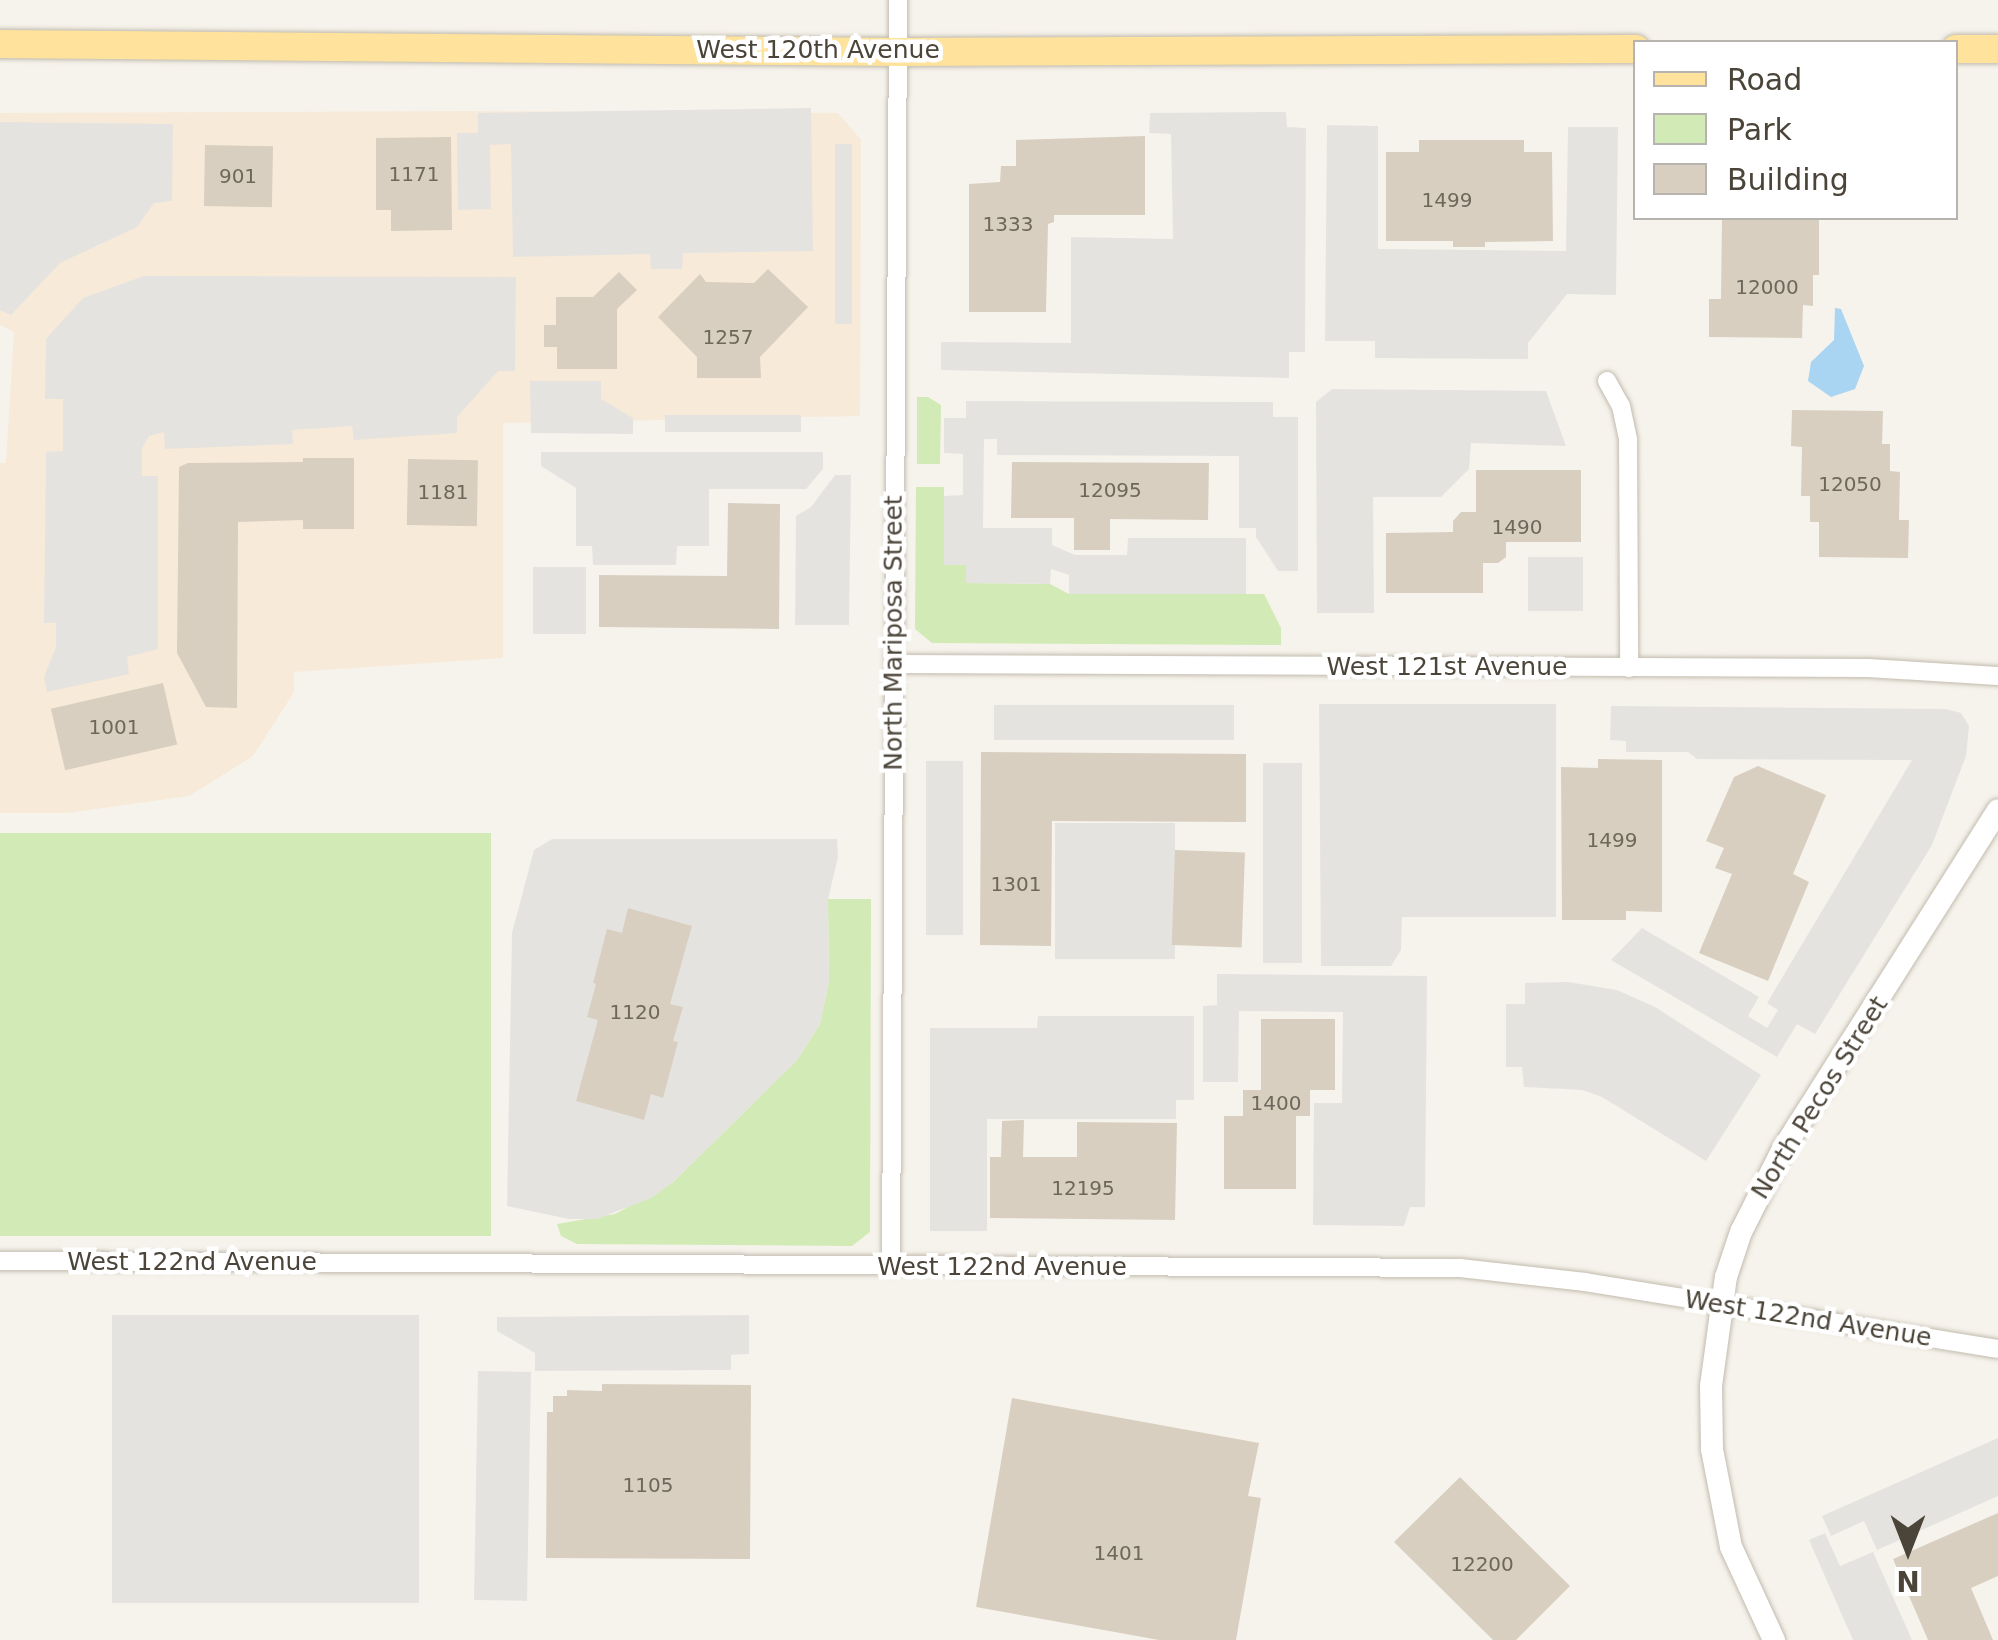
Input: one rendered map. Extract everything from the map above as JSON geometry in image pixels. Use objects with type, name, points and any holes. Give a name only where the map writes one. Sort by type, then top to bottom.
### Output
[{"type":"main road","name":"West 120th Avenue","points":[[0,44],[896,52],[1633,50]]},
{"type":"main road","points":[[1958,49],[1998,49]]},
{"type":"street","name":"North Mariposa Street","points":[[891,1266],[898,0]]},
{"type":"street","points":[[1607,381],[1622,406],[1628,440],[1629,668]]},
{"type":"street","name":"West 121st Avenue","points":[[894,664],[1933,670],[1998,676]]},
{"type":"street","name":"North Pecos Street","points":[[1774,1640],[1742,1576],[1718,1494],[1711,1386],[1720,1305],[1733,1254],[1761,1187],[1998,810]]},
{"type":"street","name":"West 122nd Avenue","points":[[0,1261],[1460,1268],[1528,1274],[1998,1349]]},
{"type":"shaded area","points":[[811,108],[813,251],[683,253],[682,269],[651,269],[650,254],[513,257],[511,144],[490,145],[491,209],[458,210],[457,133],[478,133],[478,113]]},
{"type":"shaded area","points":[[1286,112],[1287,127],[1306,128],[1305,352],[1289,352],[1289,378],[941,370],[941,342],[1071,343],[1071,237],[1173,239],[1171,134],[1149,133],[1150,113]]},
{"type":"shaded area","points":[[0,113],[838,113],[861,140],[860,416],[503,423],[503,658],[294,672],[294,692],[253,756],[189,796],[67,813],[0,813],[0,463],[6,463],[14,332],[0,325]]},
{"type":"shaded area","points":[[0,122],[173,124],[172,201],[154,203],[137,227],[60,263],[11,315],[0,310]]},
{"type":"shaded area","points":[[1327,125],[1378,126],[1378,249],[1566,251],[1568,127],[1618,127],[1616,295],[1567,294],[1528,343],[1528,359],[1375,358],[1375,341],[1325,341]]},
{"type":"shaded area","points":[[835,144],[852,144],[852,324],[835,324]]},
{"type":"shaded area","points":[[144,276],[516,277],[515,371],[498,371],[457,417],[457,433],[354,440],[352,426],[292,430],[293,444],[165,449],[164,432],[149,436],[142,448],[142,476],[158,476],[158,649],[127,657],[129,674],[47,692],[44,677],[56,647],[56,623],[44,623],[46,452],[63,451],[63,399],[45,399],[46,339],[83,298]]},
{"type":"shaded area","points":[[530,381],[601,381],[601,399],[633,418],[633,434],[531,433]]},
{"type":"shaded area","points":[[1332,389],[1546,391],[1566,446],[1471,443],[1469,469],[1441,497],[1373,497],[1374,613],[1317,613],[1316,402]]},
{"type":"shaded area","points":[[966,401],[1273,402],[1273,417],[1298,417],[1298,571],[1278,571],[1256,537],[1256,528],[1239,528],[1239,456],[997,455],[997,439],[984,439],[983,528],[1052,528],[1052,545],[1075,555],[1127,555],[1128,538],[1246,538],[1246,594],[1069,594],[1069,575],[1051,569],[1050,584],[966,583],[966,565],[944,565],[944,496],[963,495],[963,454],[944,453],[944,418],[966,418]]},
{"type":"shaded area","points":[[665,415],[801,415],[801,432],[665,432]]},
{"type":"shaded area","points":[[541,452],[823,452],[823,469],[806,489],[709,489],[709,546],[677,546],[676,565],[593,565],[592,546],[576,546],[576,488],[541,466]]},
{"type":"shaded area","points":[[835,475],[851,475],[849,625],[795,625],[796,516],[811,507]]},
{"type":"shaded area","points":[[1528,557],[1583,557],[1583,611],[1528,611]]},
{"type":"shaded area","points":[[533,567],[586,567],[586,634],[533,634]]},
{"type":"shaded area","points":[[1319,704],[1556,704],[1556,917],[1402,917],[1401,950],[1391,966],[1321,966]]},
{"type":"shaded area","points":[[994,705],[1234,705],[1234,740],[994,740]]},
{"type":"shaded area","points":[[1611,706],[1945,709],[1961,713],[1969,726],[1966,756],[1932,845],[1815,1034],[1797,1024],[1777,1057],[1611,960],[1642,928],[1759,997],[1748,1016],[1767,1028],[1778,1010],[1767,1003],[1912,760],[1697,759],[1688,752],[1626,752],[1626,741],[1610,740]]},
{"type":"shaded area","points":[[926,761],[963,761],[963,935],[926,935]]},
{"type":"shaded area","points":[[1263,763],[1302,763],[1302,963],[1263,963]]},
{"type":"shaded area","points":[[1055,823],[1175,823],[1175,959],[1055,959]]},
{"type":"shaded area","points":[[552,839],[837,839],[838,857],[828,899],[829,981],[820,1024],[797,1060],[672,1183],[651,1198],[597,1219],[569,1219],[507,1206],[512,933],[534,850]]},
{"type":"shaded area","points":[[1217,974],[1427,976],[1425,1207],[1410,1207],[1404,1226],[1313,1225],[1314,1103],[1342,1103],[1343,1012],[1239,1011],[1238,1082],[1203,1082],[1203,1006],[1217,1005]]},
{"type":"shaded area","points":[[1568,982],[1617,990],[1655,1007],[1761,1075],[1706,1161],[1602,1097],[1583,1090],[1524,1087],[1522,1067],[1506,1067],[1506,1004],[1525,1004],[1525,983]]},
{"type":"shaded area","points":[[1038,1016],[1194,1016],[1194,1100],[1176,1100],[1176,1119],[987,1119],[987,1231],[930,1231],[930,1028],[1037,1028]]},
{"type":"shaded area","points":[[112,1315],[419,1315],[419,1603],[112,1603]]},
{"type":"shaded area","points":[[749,1315],[749,1354],[731,1355],[731,1370],[535,1371],[535,1353],[497,1331],[497,1317]]},
{"type":"shaded area","points":[[478,1371],[531,1372],[527,1601],[474,1600]]},
{"type":"shaded area","points":[[1998,1438],[1998,1496],[1877,1550],[1864,1521],[1831,1536],[1822,1516]]},
{"type":"shaded area","points":[[1825,1533],[1840,1566],[1873,1552],[1912,1640],[1853,1640],[1809,1540]]},
{"type":"green space","points":[[917,397],[928,397],[941,405],[940,464],[917,464]]},
{"type":"green space","points":[[916,487],[944,487],[944,564],[966,565],[967,583],[1050,584],[1069,594],[1264,594],[1281,628],[1281,645],[932,643],[915,629]]},
{"type":"green space","points":[[0,833],[491,833],[491,1236],[0,1236]]},
{"type":"green space","points":[[828,899],[871,899],[870,1232],[852,1246],[577,1244],[561,1236],[557,1224],[615,1214],[672,1183],[797,1060],[820,1024],[829,981]]},
{"type":"water","points":[[1835,308],[1841,309],[1864,366],[1855,389],[1831,397],[1808,381],[1811,362],[1834,340]]},
{"type":"building","points":[[1145,136],[1145,215],[1054,215],[1054,222],[1048,224],[1046,312],[969,312],[969,184],[1000,182],[1001,166],[1016,166],[1016,140]]},
{"type":"building","points":[[451,137],[452,230],[391,231],[391,210],[376,210],[376,138]]},
{"type":"building","points":[[1419,140],[1524,140],[1524,152],[1552,152],[1553,241],[1485,242],[1485,247],[1453,247],[1453,241],[1386,241],[1386,152],[1419,152]]},
{"type":"building","points":[[205,145],[273,146],[272,207],[204,206]]},
{"type":"building","points":[[1722,220],[1819,220],[1819,275],[1813,275],[1813,306],[1803,305],[1802,338],[1709,337],[1709,299],[1721,299]]},
{"type":"building","points":[[768,269],[808,307],[760,357],[761,378],[697,378],[697,357],[658,317],[700,274],[706,282],[754,283]]},
{"type":"building","points":[[619,272],[637,290],[617,309],[617,369],[557,369],[557,347],[544,347],[544,325],[556,325],[556,297],[593,297]]},
{"type":"building","points":[[1792,410],[1883,411],[1882,444],[1890,444],[1890,471],[1900,472],[1899,520],[1909,520],[1908,558],[1819,557],[1819,522],[1810,522],[1810,496],[1801,496],[1802,447],[1791,446]]},
{"type":"building","points":[[303,458],[354,458],[354,529],[303,529],[303,520],[238,522],[237,708],[206,707],[177,653],[179,467],[188,463],[303,462]]},
{"type":"building","points":[[408,459],[478,460],[477,526],[407,525]]},
{"type":"building","points":[[1012,462],[1209,463],[1208,520],[1110,519],[1110,550],[1074,550],[1074,518],[1011,518]]},
{"type":"building","points":[[1476,470],[1581,470],[1581,542],[1506,542],[1506,557],[1498,563],[1483,563],[1483,593],[1386,593],[1386,533],[1453,532],[1453,521],[1461,512],[1476,512]]},
{"type":"building","points":[[728,503],[780,504],[779,629],[599,627],[599,575],[727,576]]},
{"type":"building","points":[[163,683],[177,744],[65,770],[51,709]]},
{"type":"building","points":[[981,752],[1246,754],[1246,822],[1052,821],[1051,946],[980,945]]},
{"type":"building","points":[[1598,759],[1662,760],[1662,912],[1626,911],[1626,920],[1562,920],[1561,767],[1598,768]]},
{"type":"building","points":[[1758,766],[1826,795],[1793,874],[1809,882],[1768,981],[1699,953],[1732,874],[1715,868],[1724,848],[1706,841],[1734,777]]},
{"type":"building","points":[[1175,850],[1245,852],[1242,947],[1172,945]]},
{"type":"building","points":[[628,908],[692,926],[670,1004],[683,1007],[673,1041],[678,1042],[663,1098],[651,1094],[644,1120],[576,1101],[598,1020],[587,1017],[607,929],[622,933]]},
{"type":"building","points":[[1261,1019],[1335,1019],[1335,1090],[1310,1090],[1310,1116],[1296,1116],[1296,1189],[1224,1189],[1224,1116],[1243,1116],[1243,1090],[1261,1090]]},
{"type":"building","points":[[1024,1120],[1023,1157],[1077,1157],[1077,1122],[1177,1123],[1175,1220],[990,1218],[990,1157],[1001,1157],[1002,1121]]},
{"type":"building","points":[[602,1384],[751,1385],[750,1559],[546,1558],[547,1412],[553,1412],[553,1396],[567,1396],[567,1390],[602,1391]]},
{"type":"building","points":[[1012,1398],[1259,1443],[1248,1496],[1261,1498],[1236,1640],[1159,1640],[976,1607]]},
{"type":"building","points":[[1460,1477],[1570,1586],[1516,1640],[1493,1640],[1394,1542]]},
{"type":"building","points":[[1998,1513],[1998,1576],[1971,1588],[1993,1640],[1928,1640],[1893,1559]]}]
